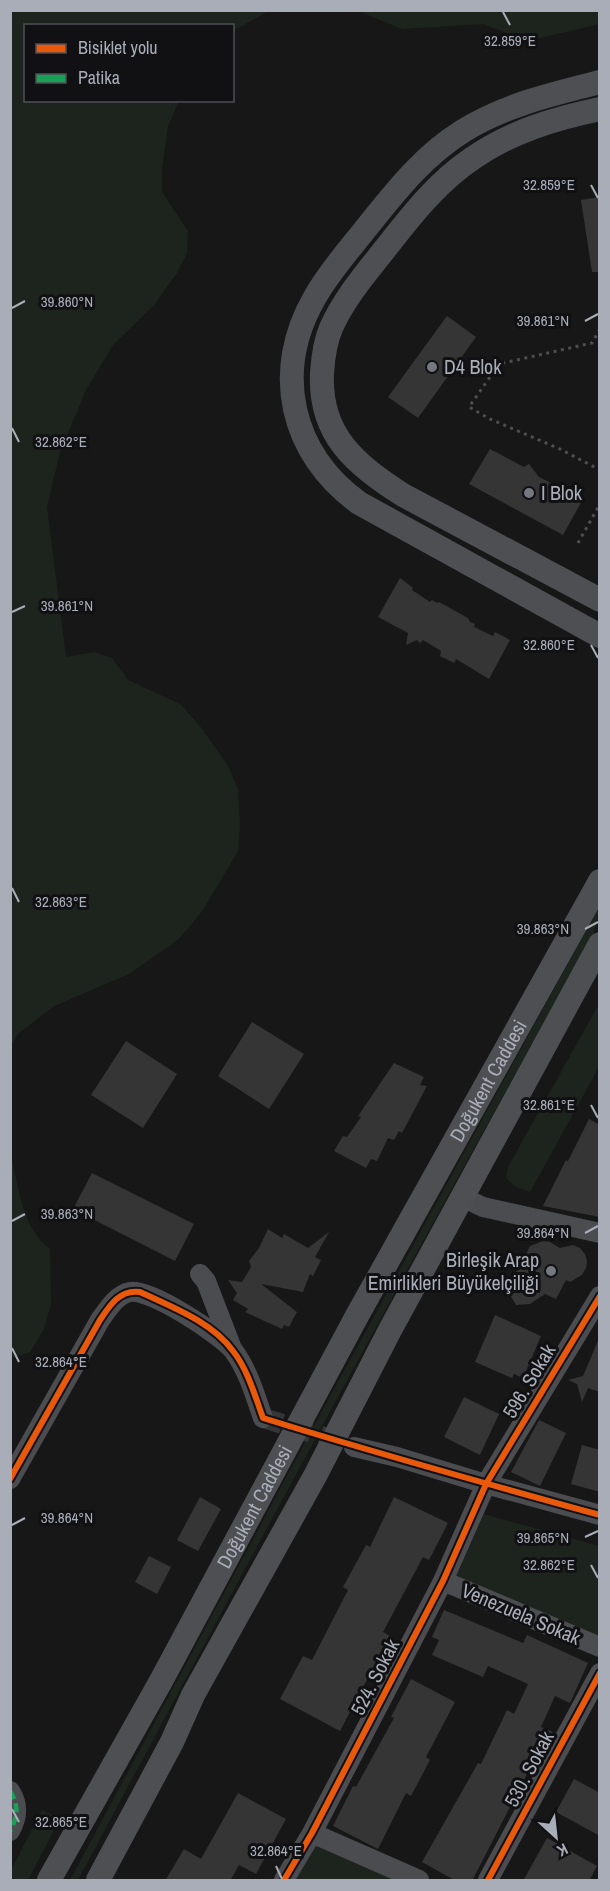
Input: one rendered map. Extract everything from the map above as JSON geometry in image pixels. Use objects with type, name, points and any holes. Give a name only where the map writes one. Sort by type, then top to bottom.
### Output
[{"type":"main road","points":[[600,82],[524,102],[464,130],[436,149],[416,168],[343,257],[315,297],[298,336],[292,371],[294,406],[301,432],[321,467],[339,488],[359,503],[600,636]]},
{"type":"main road","points":[[600,109],[542,123],[518,133],[474,157],[453,172],[431,193],[346,301],[328,338],[323,363],[322,386],[325,407],[338,438],[350,455],[372,475],[403,495],[600,600]]},
{"type":"main road","name":"Doğukent Caddesi","points":[[49,1881],[161,1681],[358,1314],[600,881]]},
{"type":"main road","name":"Doğukent Caddesi","points":[[98,1881],[172,1742],[193,1695],[315,1476],[390,1330],[600,944]]},
{"type":"street","points":[[462,1197],[483,1207],[600,1233]]},
{"type":"street","points":[[200,1274],[206,1281],[232,1349],[244,1370],[263,1418]]},
{"type":"street","points":[[10,1479],[100,1320],[121,1295],[133,1291],[140,1292],[182,1312],[220,1337],[232,1349]]},
{"type":"street","name":"596. Sokak","points":[[486,1484],[600,1296]]},
{"type":"street","points":[[354,1447],[397,1457],[600,1515]]},
{"type":"street","name":"524. Sokak","points":[[284,1881],[312,1833],[443,1581],[486,1484]]},
{"type":"street","name":"Venezuela Sokak","points":[[443,1581],[600,1647]]},
{"type":"street","name":"530. Sokak","points":[[488,1881],[600,1673]]},
{"type":"street","points":[[10,1791],[17,1809],[10,1831]]},
{"type":"street","points":[[312,1833],[419,1881]]},
{"type":"path","points":[[600,329],[592,343],[499,363],[469,407],[600,470]]},
{"type":"path","points":[[600,398],[600,404]]},
{"type":"path","points":[[578,543],[600,504]]},
{"type":"shaded area","points":[[11,10],[269,11],[234,30],[234,24],[24,24],[24,102],[179,102],[168,126],[162,169],[162,192],[188,231],[187,253],[177,273],[154,305],[113,345],[86,390],[60,452],[47,507],[66,657],[94,652],[112,658],[128,680],[180,704],[200,726],[228,766],[238,789],[240,825],[238,851],[203,910],[179,939],[129,974],[54,1006],[18,1034],[11,1046]]},
{"type":"shaded area","points":[[358,11],[599,11],[599,24],[532,40],[483,24],[402,29]]},
{"type":"shaded area","points":[[599,907],[593,935],[333,1406],[78,1880],[70,1880],[316,1422]]},
{"type":"shaded area","points":[[599,1004],[599,1067],[530,1192],[514,1186],[506,1178],[508,1167]]},
{"type":"shaded area","points":[[10,1151],[27,1217],[40,1240],[50,1249],[51,1304],[44,1329],[30,1352],[11,1358]]},
{"type":"shaded area","points":[[484,1514],[599,1546],[599,1637],[456,1577]]},
{"type":"shaded area","points":[[42,1810],[60,1819],[28,1880],[11,1880],[11,1870]]},
{"type":"shaded area","points":[[312,1833],[419,1880],[284,1880]]},
{"type":"building","points":[[600,197],[600,272],[592,272],[581,200]]},
{"type":"building","name":"D4 Blok","points":[[447,316],[476,337],[418,418],[388,397]]},
{"type":"building","name":"I Blok","points":[[490,449],[524,467],[529,464],[539,477],[583,499],[563,535],[469,484]]},
{"type":"building","points":[[400,578],[413,588],[412,590],[430,602],[432,600],[439,602],[468,618],[475,624],[474,627],[493,636],[495,632],[510,640],[489,679],[456,659],[454,663],[440,656],[441,651],[423,640],[420,643],[417,640],[406,645],[408,633],[378,617]]},
{"type":"building","points":[[252,1022],[304,1054],[269,1109],[218,1076]]},
{"type":"building","points":[[126,1041],[177,1074],[143,1128],[91,1095]]},
{"type":"building","points":[[394,1063],[424,1077],[420,1085],[427,1086],[402,1133],[399,1131],[394,1140],[388,1138],[377,1161],[371,1159],[366,1168],[334,1151],[343,1136],[347,1137],[361,1117],[358,1116]]},
{"type":"building","points":[[589,1119],[600,1125],[600,1217],[543,1206]]},
{"type":"building","points":[[92,1173],[194,1224],[175,1261],[73,1209]]},
{"type":"building","points":[[268,1229],[282,1238],[284,1234],[308,1248],[329,1232],[315,1257],[321,1260],[313,1276],[310,1274],[303,1292],[261,1284],[297,1312],[289,1327],[284,1325],[282,1329],[245,1312],[248,1309],[233,1300],[237,1293],[228,1280],[242,1282],[251,1267],[249,1261],[259,1248]]},
{"type":"building","name":"Birleşik Arap Emirlikleri Büyükelçiliği","points":[[543,1241],[560,1248],[573,1245],[580,1248],[585,1254],[586,1268],[582,1275],[570,1282],[566,1280],[556,1299],[545,1294],[530,1304],[516,1305],[509,1293],[509,1279],[525,1265],[524,1258],[530,1246]]},
{"type":"building","points":[[495,1315],[541,1336],[523,1378],[514,1374],[512,1378],[475,1362]]},
{"type":"building","points":[[600,1336],[600,1392],[588,1388],[582,1402],[577,1384],[568,1380],[583,1376]]},
{"type":"building","points":[[464,1397],[499,1414],[480,1455],[444,1437]]},
{"type":"building","points":[[539,1420],[566,1433],[540,1486],[511,1472]]},
{"type":"building","points":[[582,1445],[600,1450],[600,1492],[571,1484]]},
{"type":"building","points":[[200,1497],[221,1509],[198,1551],[177,1540]]},
{"type":"building","points":[[394,1497],[448,1523],[429,1560],[423,1557],[383,1632],[390,1636],[340,1731],[280,1699],[303,1656],[312,1660],[348,1590],[343,1587],[366,1545],[370,1547]]},
{"type":"building","points":[[149,1556],[171,1567],[157,1594],[135,1582]]},
{"type":"building","points":[[444,1610],[523,1643],[527,1635],[588,1663],[570,1703],[555,1696],[541,1727],[553,1732],[533,1772],[529,1770],[472,1881],[456,1881],[422,1862],[478,1763],[481,1764],[507,1710],[514,1714],[528,1684],[488,1666],[483,1677],[432,1655],[439,1640],[432,1637]]},
{"type":"building","points":[[411,1679],[455,1702],[426,1757],[430,1760],[411,1796],[406,1793],[378,1849],[333,1826],[353,1786],[356,1787],[394,1718],[391,1717]]},
{"type":"building","points":[[574,1779],[600,1793],[600,1836],[556,1812]]},
{"type":"building","points":[[238,1793],[286,1819],[256,1874],[239,1865],[230,1881],[165,1881],[184,1849],[201,1859]]},
{"type":"building","points":[[547,1838],[597,1866],[589,1881],[523,1881]]},
{"type":"tunnel","points":[[263,1418],[347,1444]]},
{"type":"marked path","points":[[10,1791],[15,1801],[16,1811],[15,1821],[10,1831]]},
{"type":"cycle path","points":[[10,1479],[104,1314],[116,1299],[127,1293],[140,1292],[191,1316],[224,1341],[243,1366],[263,1418],[600,1515]]},
{"type":"cycle path","points":[[284,1880],[312,1833],[443,1581],[486,1484],[600,1296]]},
{"type":"cycle path","points":[[488,1880],[600,1673]]},
{"type":"place","name":"D4 Blok","points":[[432,367]]},
{"type":"place","name":"I Blok","points":[[529,493]]},
{"type":"place","name":"Birleşik Arap Emirlikleri Büyükelçiliği","points":[[551,1271]]}]
